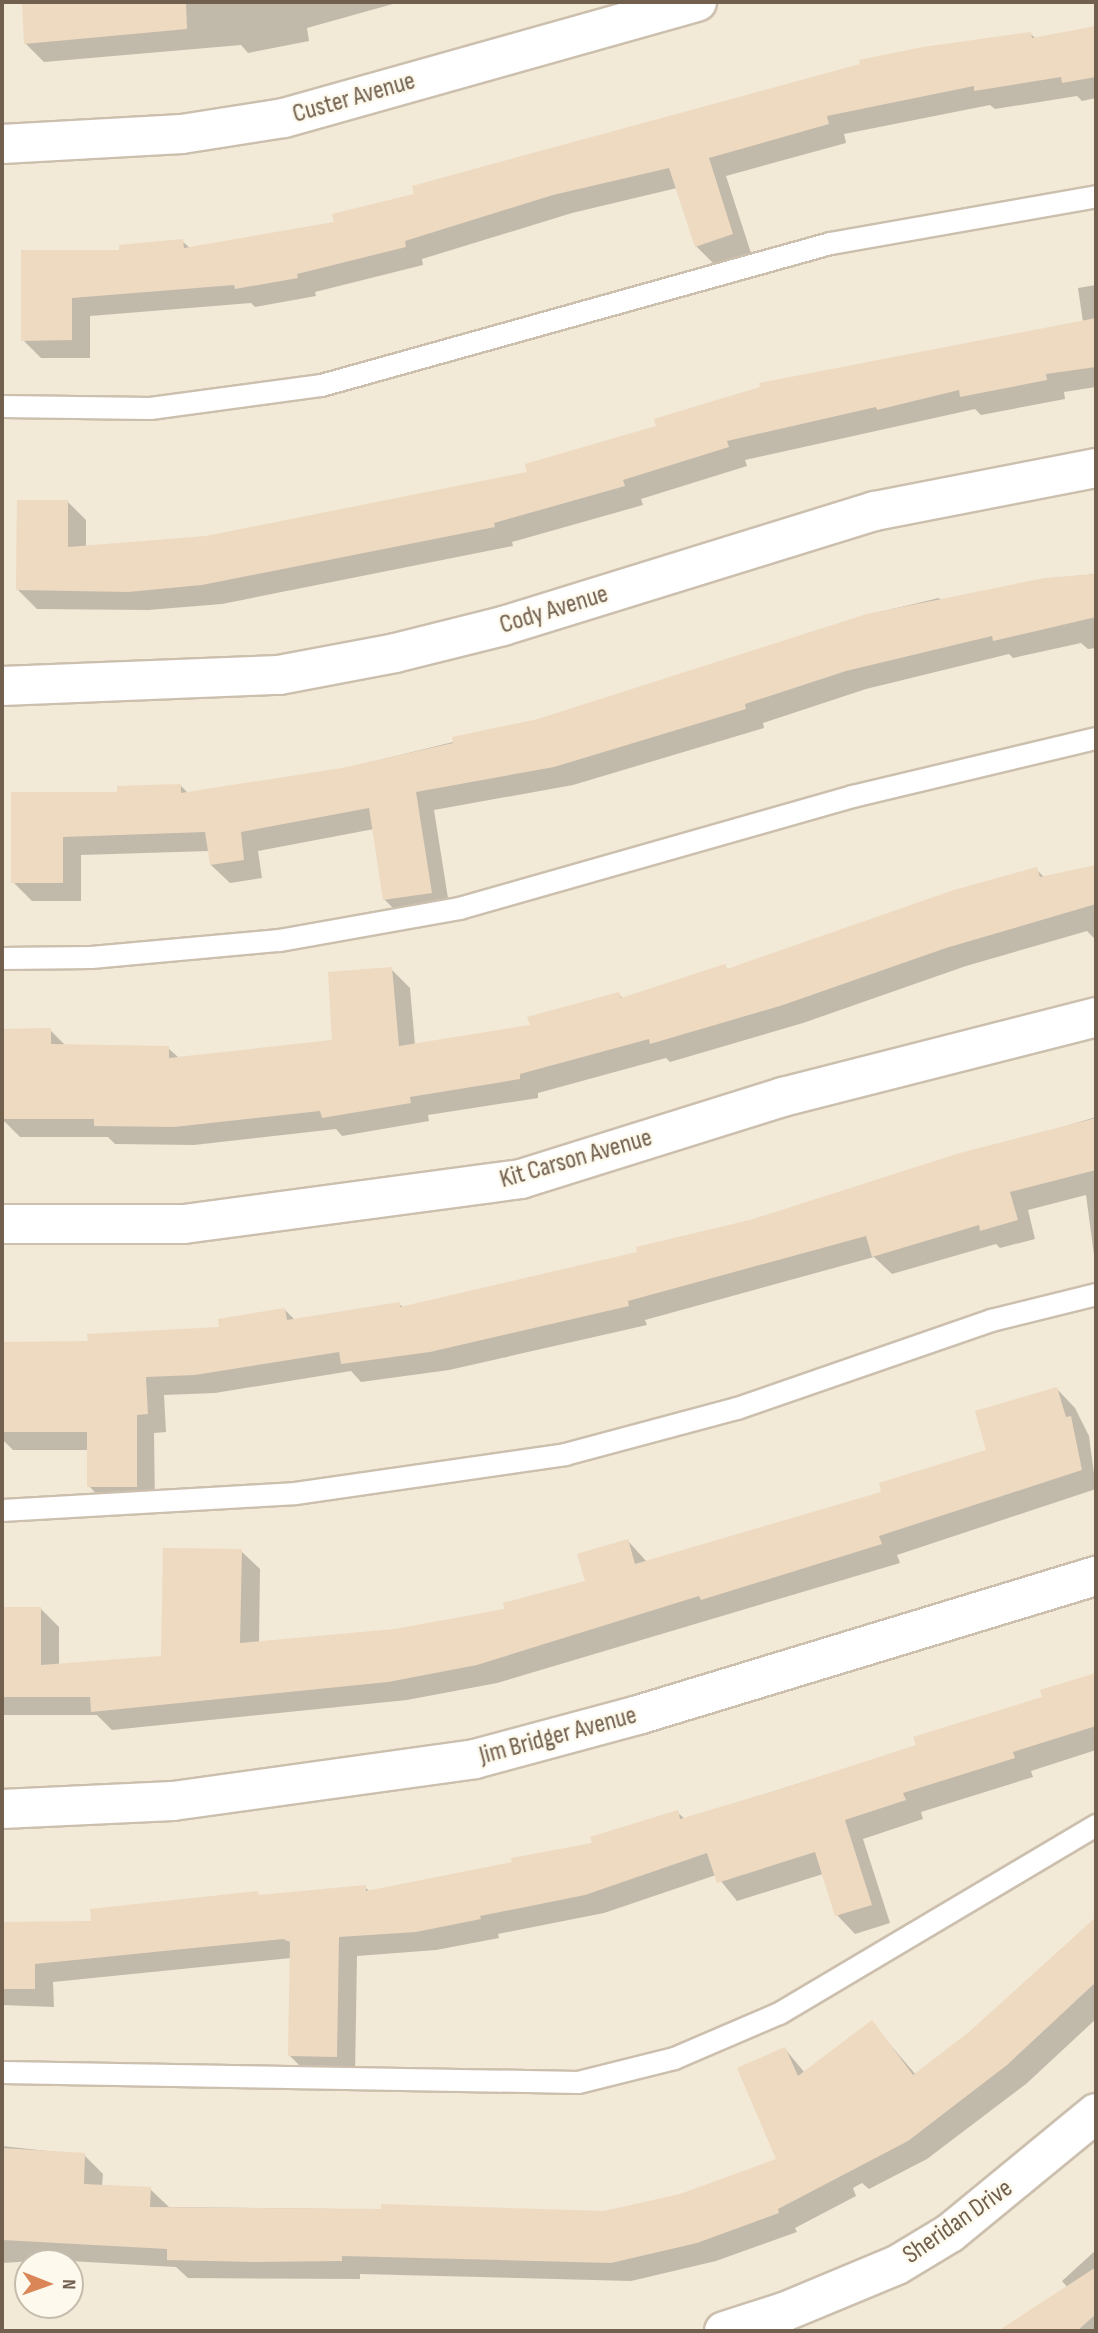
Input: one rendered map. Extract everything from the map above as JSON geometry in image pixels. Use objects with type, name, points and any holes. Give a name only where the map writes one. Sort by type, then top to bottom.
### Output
[{"type":"street","name":"Custer Avenue","points":[[2,144],[182,134],[284,118],[697,2]]},
{"type":"street","name":"Cody Avenue","points":[[2,687],[279,675],[395,653],[503,626],[875,511],[1096,468]]},
{"type":"street","name":"Kit Carson Avenue","points":[[2,1224],[184,1224],[521,1179],[783,1097],[1096,1017]]},
{"type":"street","name":"Jim Bridger Avenue","points":[[2,1809],[173,1801],[475,1759],[638,1715],[1096,1576]]},
{"type":"street","name":"Sheridan Drive","points":[[724,2331],[784,2312],[897,2266],[950,2233],[1096,2113]]},
{"type":"lane","points":[[2,406],[150,408],[321,386],[830,243],[1096,196]]},
{"type":"lane","points":[[2,958],[91,957],[279,940],[459,908],[852,796],[1096,738]]},
{"type":"lane","points":[[2,1510],[295,1493],[565,1454],[737,1408],[990,1320],[1096,1294]]},
{"type":"lane","points":[[2,2073],[578,2082],[674,2058],[779,2013],[1096,1825]]},
{"type":"shaded area","points":[[2,2],[1096,2],[1096,2331],[2,2331]]},
{"type":"building","points":[[22,2],[186,2],[187,29],[24,44]]},
{"type":"building","points":[[1096,26],[1096,77],[1062,83],[1061,77],[974,91],[974,86],[827,116],[829,124],[709,158],[733,234],[695,247],[669,168],[553,195],[405,241],[406,247],[297,274],[298,278],[235,289],[234,285],[72,298],[72,340],[21,341],[21,250],[119,250],[119,245],[183,239],[184,248],[334,222],[332,214],[414,194],[412,186],[860,64],[859,60],[923,47],[1031,32],[1032,38]]},
{"type":"building","points":[[1096,318],[1096,367],[1046,374],[1047,380],[960,397],[959,390],[727,441],[729,447],[623,480],[625,486],[494,523],[495,527],[202,585],[128,592],[16,590],[17,500],[68,500],[68,547],[206,536],[527,472],[525,464],[656,426],[654,419],[760,387],[759,383]]},
{"type":"building","points":[[1096,574],[1096,617],[993,641],[992,636],[846,671],[745,704],[746,709],[554,767],[416,792],[432,893],[383,900],[369,808],[241,832],[244,860],[210,865],[205,832],[63,837],[63,883],[11,883],[11,792],[117,792],[117,786],[181,784],[181,793],[342,768],[453,743],[452,737],[538,719],[867,614],[1045,578]]},
{"type":"building","points":[[1096,865],[1096,904],[946,948],[783,1005],[650,1044],[649,1039],[520,1074],[520,1079],[410,1097],[411,1103],[322,1118],[320,1111],[174,1127],[94,1126],[94,1119],[2,1119],[2,1029],[51,1028],[51,1044],[169,1046],[169,1058],[332,1040],[328,972],[392,967],[399,1046],[530,1025],[527,1017],[619,992],[621,998],[725,964],[727,969],[954,890],[1037,867],[1040,877]]},
{"type":"building","points":[[1096,1118],[1096,1170],[1010,1192],[1018,1220],[980,1231],[979,1225],[872,1257],[866,1236],[628,1301],[629,1306],[430,1352],[341,1364],[339,1352],[195,1375],[146,1377],[148,1414],[137,1415],[137,1487],[87,1487],[87,1432],[2,1432],[2,1342],[88,1341],[87,1334],[219,1327],[218,1319],[285,1308],[287,1320],[400,1302],[400,1307],[637,1252],[636,1247],[750,1220],[960,1153]]},
{"type":"building","points":[[1057,1387],[1066,1417],[1071,1416],[1082,1470],[879,1536],[882,1544],[701,1600],[699,1596],[477,1665],[388,1682],[91,1712],[90,1697],[2,1697],[2,1607],[41,1607],[41,1665],[161,1656],[163,1548],[242,1549],[240,1643],[395,1629],[504,1609],[503,1603],[585,1581],[577,1554],[628,1539],[635,1564],[881,1492],[879,1483],[986,1450],[975,1411]]},
{"type":"building","points":[[1096,1673],[1096,1726],[1013,1752],[1015,1758],[903,1793],[906,1800],[845,1820],[872,1905],[835,1916],[815,1852],[717,1883],[707,1853],[585,1895],[480,1916],[481,1919],[416,1932],[339,1937],[337,2057],[288,2056],[290,1942],[283,1939],[35,1964],[35,1989],[2,1989],[2,1922],[91,1921],[90,1909],[258,1891],[259,1895],[366,1885],[366,1891],[512,1862],[511,1858],[592,1843],[590,1837],[678,1810],[680,1819],[781,1789],[916,1745],[913,1737],[1042,1697],[1040,1690]]},
{"type":"building","points":[[1096,1917],[1096,1982],[1007,2065],[908,2141],[778,2209],[779,2213],[697,2243],[611,2263],[342,2256],[342,2261],[254,2262],[167,2260],[167,2249],[2,2240],[2,2148],[85,2153],[84,2184],[151,2187],[150,2207],[381,2209],[381,2204],[604,2211],[680,2194],[776,2159],[737,2068],[785,2047],[798,2076],[872,2020],[913,2075],[969,2032]]},
{"type":"building","points":[[1096,2267],[1096,2314],[1077,2331],[998,2331]]}]
